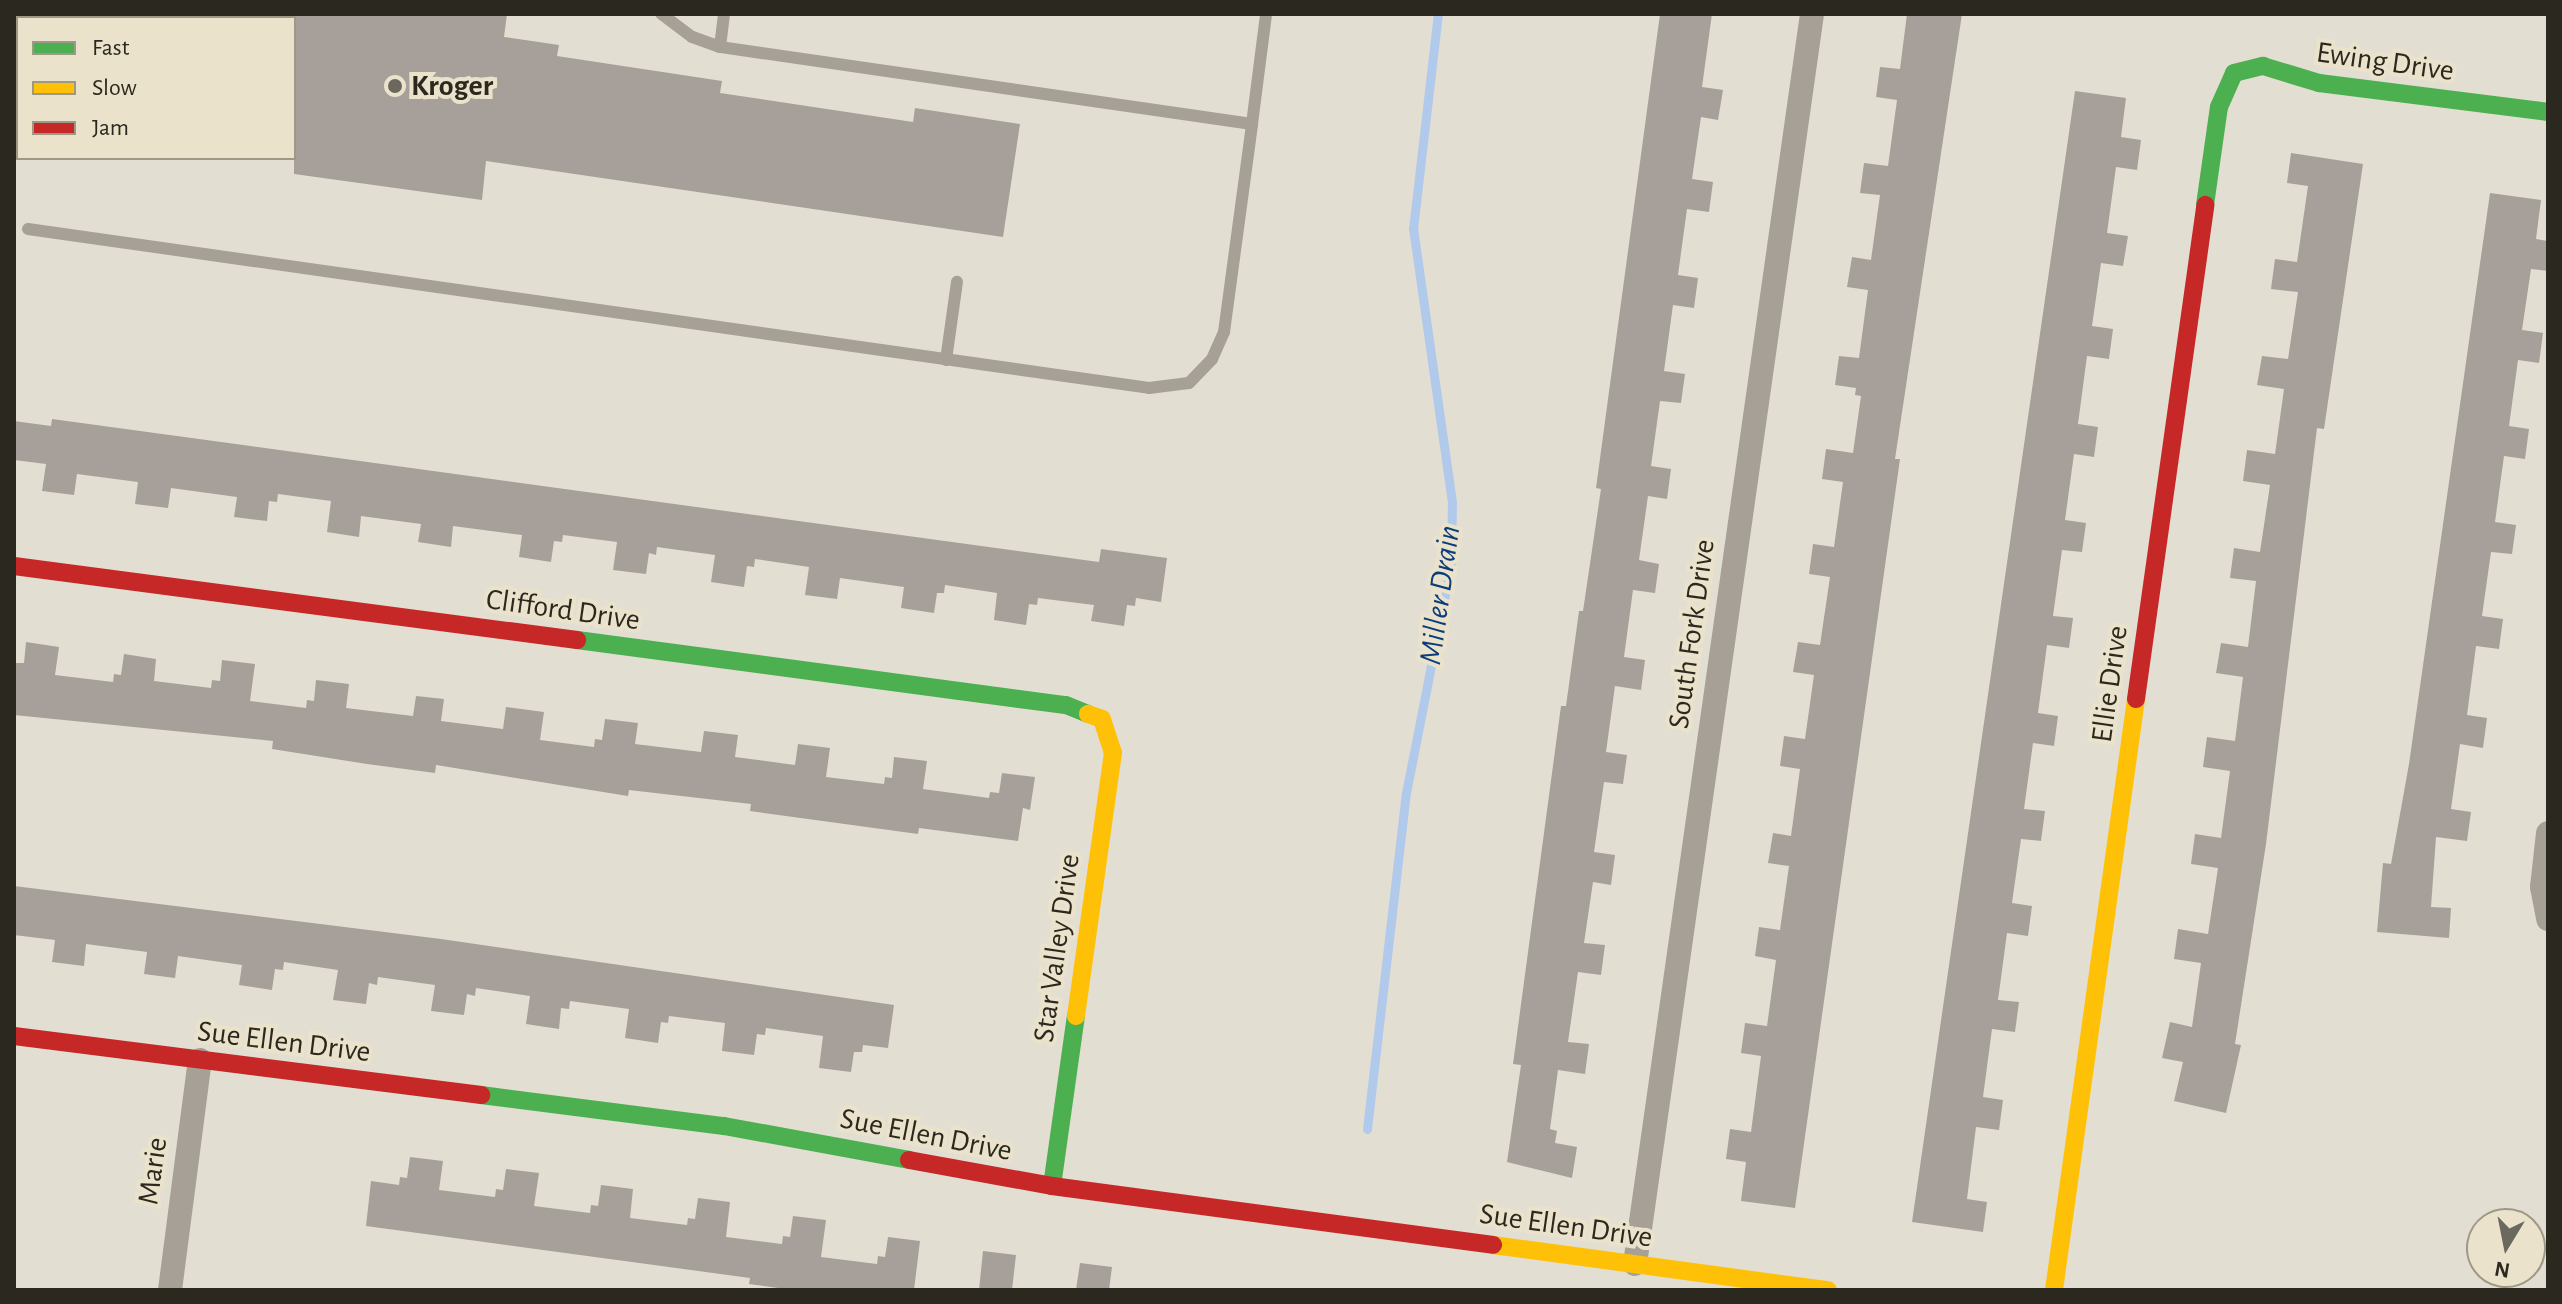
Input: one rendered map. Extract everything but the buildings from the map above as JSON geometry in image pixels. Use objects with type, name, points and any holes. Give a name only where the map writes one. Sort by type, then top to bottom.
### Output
[{"type":"street","name":"South Fork Drive","points":[[1635,1264],[1812,14]]},
{"type":"street","name":"Ewing Drive","points":[[2226,87],[2234,73],[2263,66],[2319,83],[2548,112]]},
{"type":"street","name":"Ellie Drive","points":[[2054,1290],[2226,87]]},
{"type":"street","name":"Clifford Drive","points":[[14,566],[1066,705],[1102,719]]},
{"type":"street","name":"Star Valley Drive","points":[[1052,1186],[1113,753],[1102,719]]},
{"type":"street","points":[[2548,833],[2542,902],[2548,919]]},
{"type":"street","name":"Sue Ellen Drive","points":[[14,1036],[724,1126],[1052,1186],[1828,1290]]},
{"type":"street","name":"Marie","points":[[170,1290],[200,1060]]},
{"type":"lane","points":[[661,14],[692,37],[720,47],[1252,124]]},
{"type":"lane","points":[[720,47],[724,14]]},
{"type":"lane","points":[[28,229],[1149,388],[1189,383],[1212,359],[1224,332],[1266,14]]},
{"type":"lane","points":[[946,360],[957,282]]},
{"type":"waterway","name":"Miller Drain","points":[[1367,1129],[1406,793],[1451,563],[1452,502],[1413,229],[1438,14]]},
{"type":"traffic: fast","points":[[2205,205],[2219,107],[2234,73],[2263,66],[2319,83],[2548,112]]},
{"type":"traffic: fast","points":[[577,640],[1066,705],[1088,714]]},
{"type":"traffic: fast","points":[[1052,1186],[1076,1016]]},
{"type":"traffic: fast","points":[[481,1095],[724,1126],[909,1160]]},
{"type":"traffic: slow","points":[[2054,1290],[2136,699]]},
{"type":"traffic: slow","points":[[1076,1016],[1113,753],[1102,719],[1088,714]]},
{"type":"traffic: slow","points":[[1493,1245],[1828,1290]]},
{"type":"traffic: jam","points":[[2136,699],[2205,205]]},
{"type":"traffic: jam","points":[[14,566],[577,640]]},
{"type":"traffic: jam","points":[[14,1036],[481,1095]]},
{"type":"traffic: jam","points":[[909,1160],[1052,1186],[1493,1245]]},
{"type":"place","name":"Kroger","points":[[395,86]]}]
